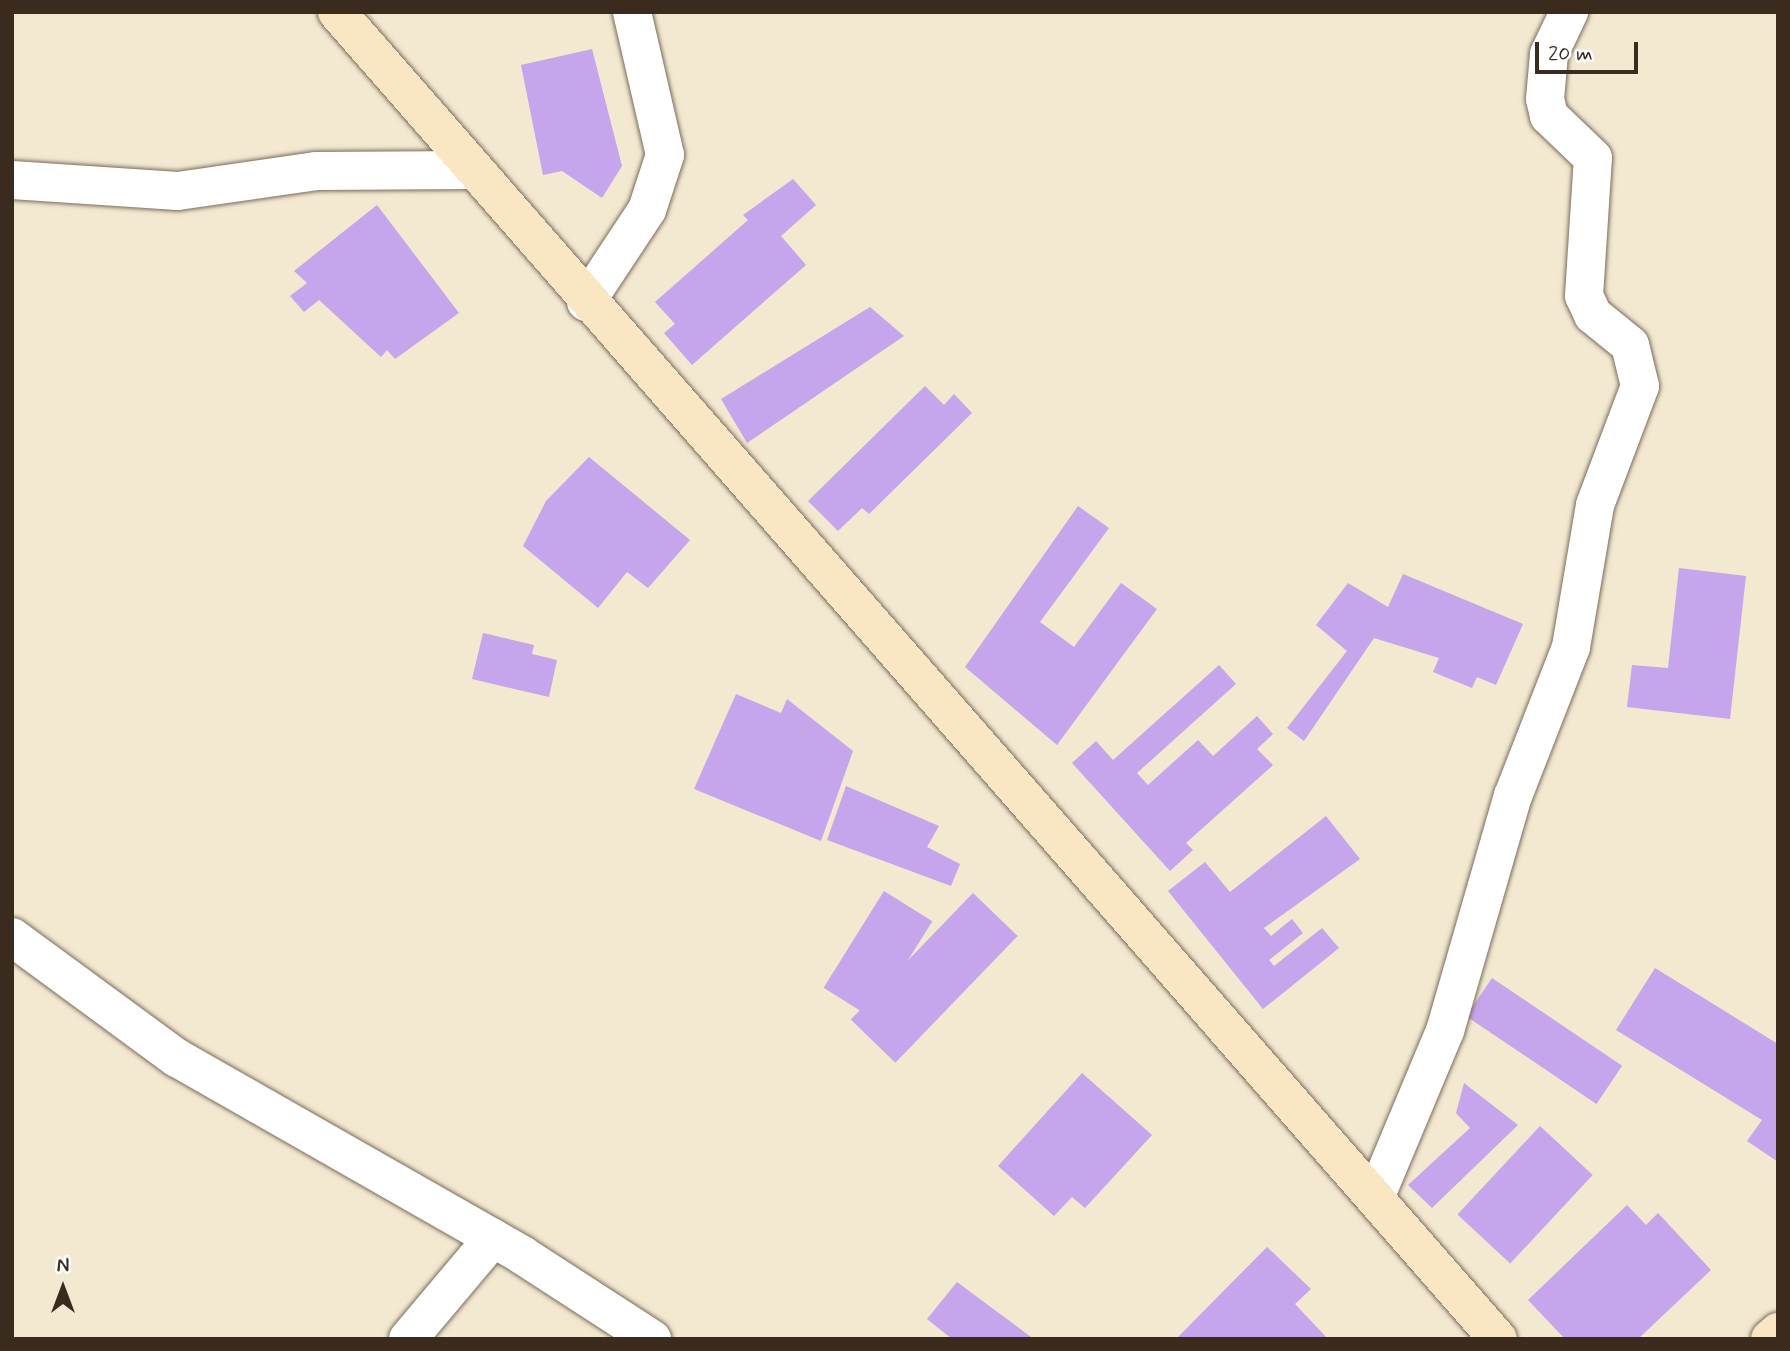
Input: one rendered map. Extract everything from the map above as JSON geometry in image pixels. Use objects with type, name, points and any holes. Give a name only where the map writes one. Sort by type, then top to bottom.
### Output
[{"type":"street","points":[[337,12],[586,302],[1498,1339]]},
{"type":"street","points":[[586,302],[647,210],[666,155],[632,12]]},
{"type":"street","points":[[1375,1198],[1445,1031],[1513,796],[1571,647],[1595,505],[1640,386],[1630,345],[1593,315],[1584,296],[1593,158],[1549,116],[1545,99],[1549,54],[1569,12]]},
{"type":"street","points":[[12,180],[178,191],[316,171],[472,170]]},
{"type":"street","points":[[12,937],[177,1058],[493,1238],[652,1339]]},
{"type":"street","points":[[408,1339],[493,1238]]},
{"type":"street","points":[[1770,1339],[1778,1332]]},
{"type":"building","points":[[592,49],[622,166],[602,198],[562,171],[543,175],[521,65]]},
{"type":"building","points":[[793,179],[816,205],[781,236],[806,265],[692,365],[664,333],[675,324],[655,302],[748,220],[743,215]]},
{"type":"building","points":[[377,205],[459,313],[395,359],[387,350],[381,357],[319,300],[304,312],[290,296],[307,283],[294,271]]},
{"type":"building","points":[[870,307],[904,336],[747,443],[721,399]]},
{"type":"building","points":[[925,386],[944,405],[954,394],[972,413],[869,514],[862,508],[838,531],[808,501]]},
{"type":"building","points":[[589,457],[690,540],[648,588],[627,572],[598,608],[523,546],[546,501]]},
{"type":"building","points":[[1078,506],[1109,528],[1040,622],[1074,647],[1121,583],[1157,609],[1057,745],[965,667]]},
{"type":"building","points":[[1679,568],[1746,576],[1730,719],[1627,707],[1632,665],[1668,668]]},
{"type":"building","points":[[1403,574],[1523,624],[1496,685],[1477,677],[1472,688],[1433,672],[1439,658],[1374,638],[1304,741],[1287,728],[1347,651],[1316,625],[1348,583],[1388,607]]},
{"type":"building","points":[[483,633],[534,645],[532,654],[557,660],[549,697],[472,679]]},
{"type":"building","points":[[1219,665],[1236,684],[1137,773],[1148,785],[1198,740],[1213,756],[1257,716],[1273,734],[1257,749],[1273,765],[1186,843],[1193,850],[1170,871],[1072,763],[1096,741],[1113,760]]},
{"type":"building","points":[[736,694],[781,713],[787,699],[853,751],[821,841],[694,789]]},
{"type":"building","points":[[846,786],[939,826],[927,847],[960,864],[951,886],[827,840]]},
{"type":"building","points":[[1326,816],[1360,859],[1264,928],[1271,936],[1292,919],[1303,933],[1269,960],[1274,966],[1322,928],[1339,948],[1263,1009],[1168,891],[1205,862],[1230,892]]},
{"type":"building","points":[[884,891],[932,921],[872,1018],[824,988]]},
{"type":"building","points":[[973,893],[1018,936],[895,1063],[851,1020]]},
{"type":"building","points":[[1655,968],[1778,1044],[1778,1162],[1747,1141],[1762,1120],[1616,1030]]},
{"type":"building","points":[[1492,978],[1622,1066],[1596,1104],[1466,1016]]},
{"type":"building","points":[[1082,1073],[1152,1135],[1085,1208],[1072,1197],[1054,1216],[998,1166]]},
{"type":"building","points":[[1464,1083],[1518,1125],[1432,1208],[1408,1185],[1470,1128],[1456,1113]]},
{"type":"building","points":[[1540,1126],[1593,1175],[1510,1264],[1457,1214]]},
{"type":"building","points":[[1627,1205],[1646,1225],[1658,1213],[1711,1270],[1638,1339],[1565,1339],[1528,1300]]},
{"type":"building","points":[[1267,1247],[1311,1289],[1295,1304],[1328,1339],[1176,1339]]},
{"type":"building","points":[[957,1282],[1031,1337],[1030,1339],[952,1339],[927,1319]]}]
